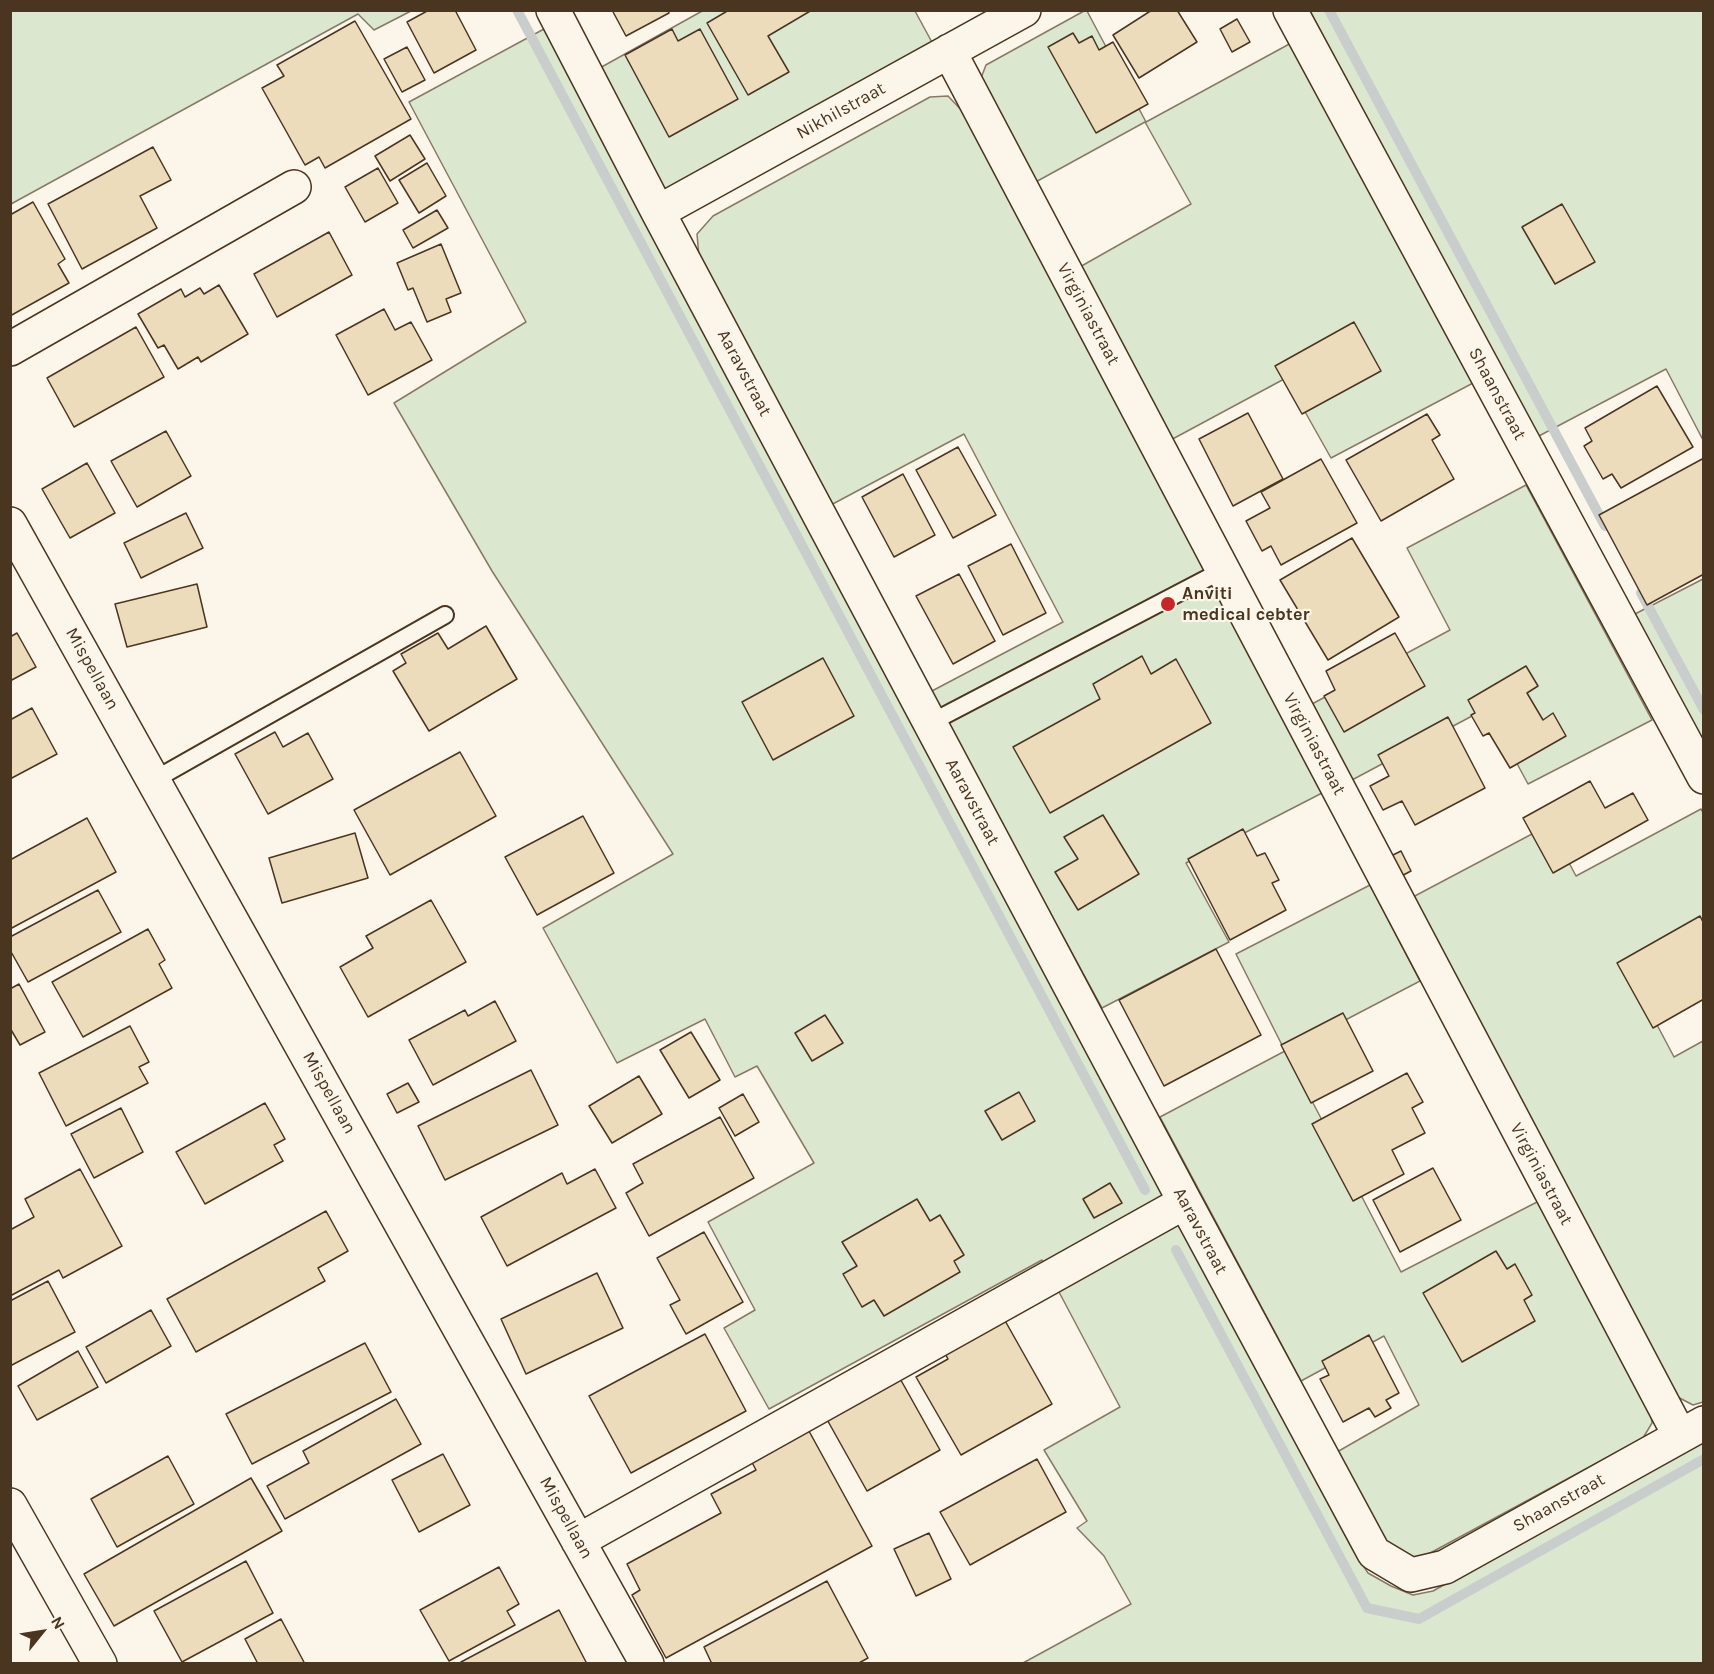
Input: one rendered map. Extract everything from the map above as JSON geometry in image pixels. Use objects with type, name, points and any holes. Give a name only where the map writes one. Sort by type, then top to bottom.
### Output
[{"type":"street","name":"Aaravstraat","points":[[553,10],[658,212],[1374,1553],[1411,1575]]},
{"type":"street","name":"Nikhilstraat","points":[[658,212],[1024,10]]},
{"type":"street","name":"Shaanstraat","points":[[1290,10],[1704,777]]},
{"type":"street","name":"Virginiastraat","points":[[949,51],[1223,570],[1692,1430]]},
{"type":"street","points":[[10,350],[294,187]]},
{"type":"street","name":"Mispellaan","points":[[10,524],[647,1664]]},
{"type":"street","points":[[578,1541],[1185,1202]]},
{"type":"street","name":"Shaanstraat","points":[[1411,1575],[1445,1567],[1692,1430]]},
{"type":"street","points":[[10,1504],[100,1664]]},
{"type":"lane","points":[[930,723],[1223,570]]},
{"type":"lane","points":[[154,780],[446,615]]},
{"type":"green space","points":[[11,10],[411,11],[374,30],[358,14],[11,204]]},
{"type":"green space","points":[[704,10],[915,11],[940,57],[674,194],[659,185],[598,69]]},
{"type":"green space","points":[[1087,11],[1146,122],[1293,42],[1475,382],[1331,458],[1286,378],[1167,442],[1078,268],[1191,204],[1145,122],[1032,184],[981,78],[986,65]]},
{"type":"green space","points":[[1310,11],[1703,11],[1703,440],[1666,369],[1537,437]]},
{"type":"green space","points":[[544,29],[1353,1550],[1368,1573],[1413,1595],[1433,1591],[1703,1439],[1703,1663],[1023,1663],[1131,1604],[1104,1556],[1077,1528],[1087,1521],[1044,1450],[1120,1407],[1042,1260],[769,1409],[724,1328],[755,1310],[708,1222],[814,1163],[757,1066],[735,1077],[705,1019],[617,1063],[543,928],[673,854],[492,571],[394,403],[526,322],[409,102]]},
{"type":"green space","points":[[948,96],[966,115],[1324,792],[1186,863],[1229,942],[1102,1008],[930,692],[1063,622],[964,434],[829,506],[699,257],[697,234],[713,216],[930,97]]},
{"type":"green space","points":[[1526,485],[1652,720],[1528,784],[1487,708],[1352,780],[1312,704],[1450,630],[1407,548]]},
{"type":"green space","points":[[1703,579],[1703,741],[1635,614]]},
{"type":"green space","points":[[1701,809],[1704,814],[1703,923],[1626,966],[1674,1057],[1703,1041],[1703,1402],[1693,1405],[1672,1394],[1411,898],[1549,825],[1576,876]]},
{"type":"green space","points":[[1370,885],[1420,981],[1286,1051],[1401,1272],[1539,1201],[1650,1406],[1652,1423],[1643,1438],[1421,1558],[1401,1556],[1387,1543],[1337,1452],[1419,1405],[1384,1336],[1301,1381],[1160,1117],[1285,1051],[1236,954]]},
{"type":"building","points":[[429,10],[455,10],[476,50],[434,73],[407,22]]},
{"type":"building","points":[[612,10],[668,10],[669,13],[626,36]]},
{"type":"building","points":[[729,10],[812,10],[768,36],[789,72],[748,95],[707,23]]},
{"type":"building","points":[[1152,10],[1177,10],[1197,42],[1139,78],[1113,35]]},
{"type":"building","points":[[1237,19],[1250,42],[1232,52],[1220,29]]},
{"type":"building","points":[[355,21],[411,119],[325,168],[319,157],[305,165],[262,88],[284,76],[277,65]]},
{"type":"building","points":[[672,29],[678,41],[700,29],[738,99],[669,137],[625,55]]},
{"type":"building","points":[[1073,33],[1079,43],[1092,36],[1099,50],[1113,42],[1148,104],[1096,133],[1048,47]]},
{"type":"building","points":[[407,47],[425,80],[402,92],[384,59]]},
{"type":"building","points":[[410,135],[425,159],[390,181],[375,156]]},
{"type":"building","points":[[153,147],[171,180],[140,196],[157,228],[82,269],[48,204]]},
{"type":"building","points":[[427,163],[446,196],[419,213],[399,180]]},
{"type":"building","points":[[378,168],[398,203],[365,222],[345,187]]},
{"type":"building","points":[[33,202],[65,259],[58,264],[69,283],[10,316],[10,215]]},
{"type":"building","points":[[1562,204],[1595,262],[1555,284],[1522,227]]},
{"type":"building","points":[[437,210],[448,228],[413,248],[403,230]]},
{"type":"building","points":[[329,232],[352,275],[277,317],[254,274]]},
{"type":"building","points":[[441,244],[461,293],[446,299],[451,312],[427,322],[413,288],[408,290],[397,263]]},
{"type":"building","points":[[219,285],[248,334],[201,362],[198,357],[178,369],[164,345],[158,348],[138,314],[181,289],[185,297],[200,288],[204,294]]},
{"type":"building","points":[[384,309],[395,330],[411,322],[432,360],[368,395],[336,335]]},
{"type":"building","points":[[1354,322],[1381,371],[1302,414],[1275,366]]},
{"type":"building","points":[[136,327],[164,377],[74,427],[47,378]]},
{"type":"building","points":[[1657,386],[1693,447],[1621,488],[1612,474],[1603,479],[1584,446],[1592,441],[1585,428]]},
{"type":"building","points":[[1248,413],[1283,479],[1233,506],[1199,439]]},
{"type":"building","points":[[1427,414],[1440,435],[1432,440],[1454,479],[1381,521],[1346,460]]},
{"type":"building","points":[[166,431],[191,476],[137,507],[111,461]]},
{"type":"building","points":[[958,447],[996,515],[953,538],[916,470]]},
{"type":"building","points":[[1704,458],[1704,574],[1647,605],[1599,515]]},
{"type":"building","points":[[1321,459],[1357,523],[1281,565],[1271,546],[1262,551],[1246,521],[1270,508],[1261,492]]},
{"type":"building","points":[[87,463],[115,513],[70,538],[42,489]]},
{"type":"building","points":[[903,474],[935,535],[894,557],[862,497]]},
{"type":"building","points":[[186,513],[203,548],[141,578],[124,543]]},
{"type":"building","points":[[1352,538],[1399,617],[1328,660],[1280,580]]},
{"type":"building","points":[[1011,544],[1046,613],[1003,635],[968,566]]},
{"type":"building","points":[[959,574],[995,641],[953,664],[916,596]]},
{"type":"building","points":[[197,584],[207,627],[127,647],[115,604]]},
{"type":"building","points":[[486,626],[517,679],[429,731],[393,671],[406,663],[401,654],[438,633],[448,649]]},
{"type":"building","points":[[17,633],[36,667],[10,681],[10,637]]},
{"type":"building","points":[[1395,633],[1425,686],[1344,732],[1324,696],[1335,690],[1326,671]]},
{"type":"building","points":[[1142,656],[1151,674],[1176,659],[1211,723],[1050,813],[1013,747],[1100,699],[1093,684]]},
{"type":"building","points":[[823,658],[854,716],[773,760],[742,702]]},
{"type":"building","points":[[1526,666],[1538,686],[1527,693],[1543,720],[1553,713],[1566,736],[1510,768],[1489,733],[1483,736],[1471,715],[1475,713],[1468,700]]},
{"type":"building","points":[[32,708],[57,754],[10,779],[10,720]]},
{"type":"building","points":[[1448,717],[1485,788],[1415,825],[1402,801],[1383,810],[1370,786],[1389,776],[1378,755]]},
{"type":"building","points":[[275,732],[283,747],[308,733],[333,779],[268,814],[235,754]]},
{"type":"building","points":[[460,752],[496,816],[390,875],[354,810]]},
{"type":"building","points":[[1590,781],[1605,808],[1633,793],[1648,820],[1553,873],[1523,818]]},
{"type":"building","points":[[1103,815],[1139,874],[1078,910],[1055,872],[1078,859],[1064,837]]},
{"type":"building","points":[[583,816],[614,873],[537,915],[505,857]]},
{"type":"building","points":[[87,818],[116,872],[10,929],[10,860]]},
{"type":"building","points":[[1243,829],[1257,856],[1265,853],[1279,880],[1272,883],[1286,910],[1230,940],[1188,859]]},
{"type":"building","points":[[355,833],[368,878],[282,903],[269,858]]},
{"type":"building","points":[[1401,851],[1411,871],[1392,881],[1381,861]]},
{"type":"building","points":[[98,890],[121,932],[28,982],[10,950],[10,937]]},
{"type":"building","points":[[431,900],[466,962],[368,1017],[340,967],[373,948],[366,936]]},
{"type":"building","points":[[1700,916],[1704,924],[1704,999],[1653,1028],[1617,963]]},
{"type":"building","points":[[148,929],[165,960],[159,964],[172,988],[83,1037],[52,982]]},
{"type":"building","points":[[1216,949],[1261,1035],[1164,1086],[1119,1000]]},
{"type":"building","points":[[19,984],[45,1032],[20,1045],[10,1028],[10,989]]},
{"type":"building","points":[[495,1001],[516,1041],[433,1085],[409,1040],[465,1010],[468,1016]]},
{"type":"building","points":[[1343,1013],[1373,1071],[1311,1103],[1281,1045]]},
{"type":"building","points":[[825,1015],[843,1043],[812,1061],[795,1033]]},
{"type":"building","points":[[130,1026],[149,1062],[139,1067],[148,1083],[66,1126],[39,1073]]},
{"type":"building","points":[[691,1032],[720,1080],[689,1098],[660,1050]]},
{"type":"building","points":[[531,1070],[558,1125],[445,1180],[418,1126]]},
{"type":"building","points":[[1407,1073],[1423,1102],[1412,1108],[1425,1133],[1392,1150],[1404,1174],[1353,1201],[1312,1124]]},
{"type":"building","points":[[639,1076],[662,1114],[612,1143],[589,1106]]},
{"type":"building","points":[[408,1083],[419,1102],[397,1113],[387,1094]]},
{"type":"building","points":[[1019,1092],[1035,1121],[1002,1140],[985,1111]]},
{"type":"building","points":[[743,1094],[759,1122],[735,1136],[719,1108]]},
{"type":"building","points":[[265,1103],[285,1139],[274,1145],[283,1161],[205,1204],[176,1152]]},
{"type":"building","points":[[121,1108],[143,1152],[94,1178],[71,1134]]},
{"type":"building","points":[[720,1117],[754,1178],[649,1236],[626,1193],[643,1183],[633,1164]]},
{"type":"building","points":[[1433,1168],[1461,1220],[1400,1252],[1373,1200]]},
{"type":"building","points":[[80,1169],[122,1246],[63,1278],[59,1270],[10,1296],[10,1230],[34,1217],[25,1199]]},
{"type":"building","points":[[595,1169],[616,1208],[507,1266],[481,1217],[562,1173],[567,1184]]},
{"type":"building","points":[[1110,1183],[1122,1203],[1094,1218],[1083,1199]]},
{"type":"building","points":[[917,1199],[930,1221],[940,1215],[964,1255],[954,1261],[960,1272],[884,1316],[874,1300],[862,1307],[843,1274],[857,1266],[842,1242]]},
{"type":"building","points":[[326,1211],[348,1251],[318,1268],[325,1281],[196,1352],[167,1299]]},
{"type":"building","points":[[704,1232],[743,1302],[686,1334],[670,1305],[680,1300],[657,1258]]},
{"type":"building","points":[[1496,1251],[1507,1269],[1515,1264],[1532,1295],[1524,1300],[1535,1321],[1462,1362],[1423,1293]]},
{"type":"building","points":[[597,1273],[623,1328],[526,1374],[501,1319]]},
{"type":"building","points":[[48,1281],[75,1332],[10,1366],[10,1301]]},
{"type":"building","points":[[151,1310],[171,1346],[106,1383],[86,1347]]},
{"type":"building","points":[[999,1310],[1052,1404],[961,1455],[916,1377],[948,1359],[940,1344]]},
{"type":"building","points":[[705,1334],[746,1411],[631,1473],[589,1396]]},
{"type":"building","points":[[1369,1335],[1399,1393],[1386,1400],[1391,1408],[1375,1417],[1369,1408],[1343,1422],[1320,1379],[1329,1375],[1322,1361]]},
{"type":"building","points":[[365,1343],[391,1392],[252,1464],[226,1414]]},
{"type":"building","points":[[78,1351],[98,1387],[37,1420],[18,1386]]},
{"type":"building","points":[[893,1366],[940,1450],[867,1491],[820,1407]]},
{"type":"building","points":[[396,1399],[421,1444],[285,1519],[267,1486],[309,1463],[303,1451]]},
{"type":"building","points":[[804,1422],[872,1546],[666,1658],[632,1595],[640,1590],[627,1564],[721,1513],[711,1494],[756,1470],[747,1453]]},
{"type":"building","points":[[443,1454],[470,1505],[419,1532],[392,1480]]},
{"type":"building","points":[[168,1456],[194,1504],[117,1547],[91,1499]]},
{"type":"building","points":[[1037,1459],[1066,1512],[970,1565],[940,1512]]},
{"type":"building","points":[[251,1478],[282,1531],[114,1626],[84,1574]]},
{"type":"building","points":[[929,1533],[951,1579],[916,1596],[894,1549]]},
{"type":"building","points":[[246,1561],[273,1613],[182,1662],[154,1611]]},
{"type":"building","points":[[499,1567],[519,1604],[507,1611],[515,1625],[449,1661],[420,1610]]},
{"type":"building","points":[[827,1581],[868,1658],[857,1664],[712,1664],[704,1647]]},
{"type":"building","points":[[559,1610],[586,1662],[583,1664],[461,1664],[461,1662]]},
{"type":"building","points":[[281,1619],[305,1664],[258,1664],[245,1639]]},
{"type":"waterway","points":[[517,10],[1145,1190]]},
{"type":"waterway","points":[[1329,10],[1605,526]]},
{"type":"waterway","points":[[1641,593],[1704,710]]},
{"type":"waterway","points":[[1176,1250],[1367,1608],[1419,1619],[1704,1459]]},
{"type":"place","name":"Anviti medical cebter","points":[[1168,604]]}]
